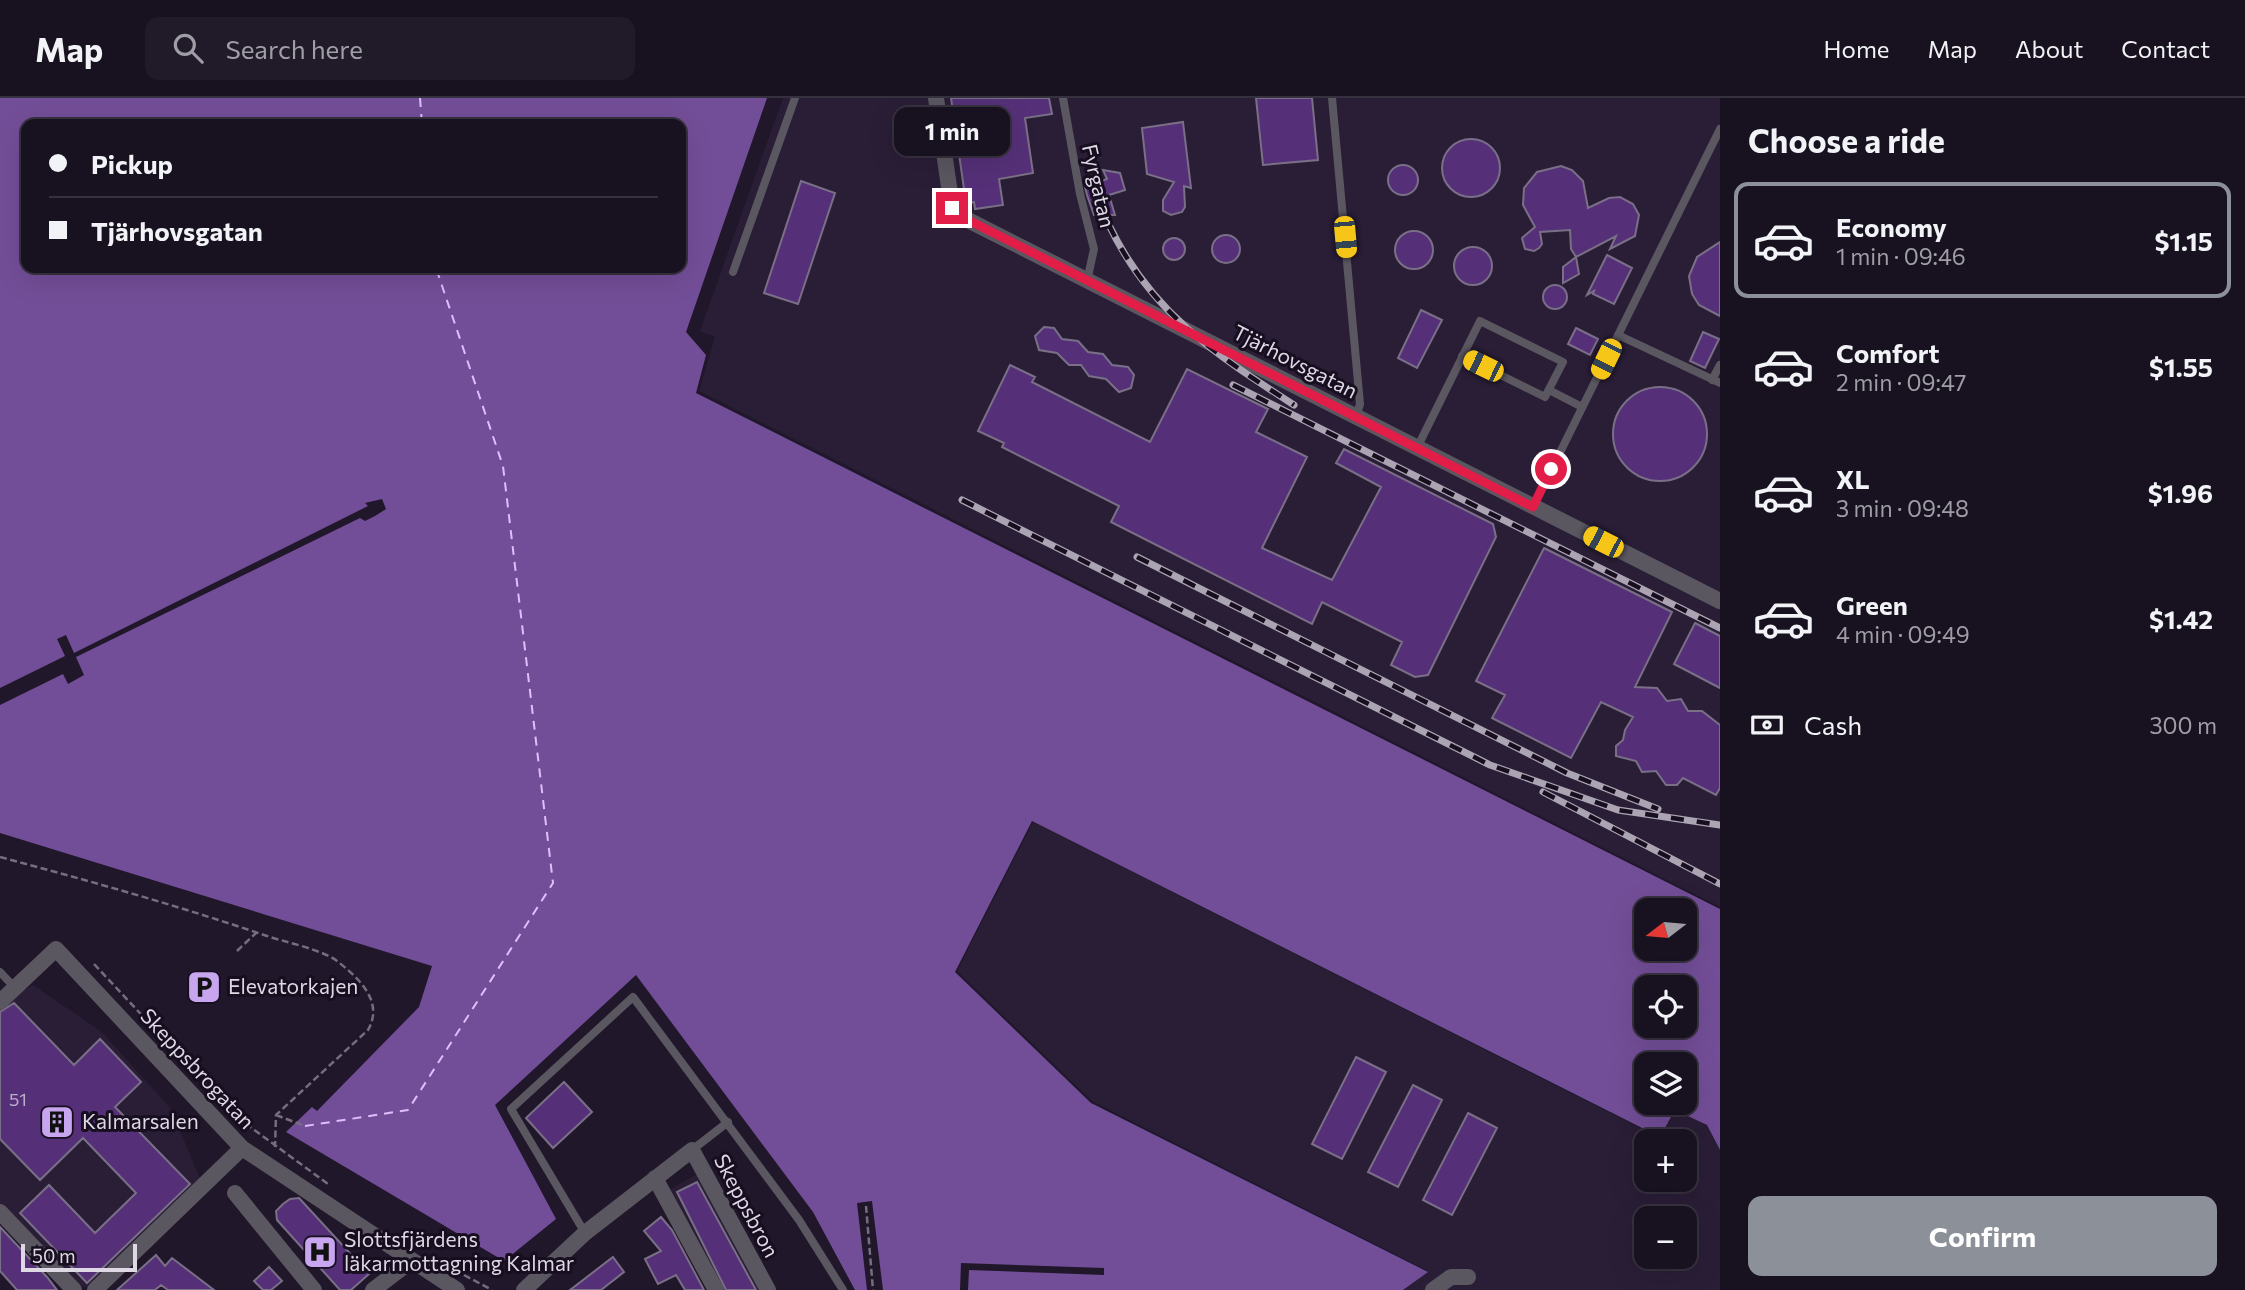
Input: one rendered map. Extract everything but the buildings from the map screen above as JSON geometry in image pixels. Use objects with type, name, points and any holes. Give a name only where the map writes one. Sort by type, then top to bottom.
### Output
[{"type":"street","name":"Tjärhovsgatan","points":[[936,98],[953,212],[1720,601]]},
{"type":"street","name":"Skeppsbrogatan","points":[[15,988],[56,949],[242,1148],[457,1290]]},
{"type":"street","points":[[0,1002],[15,988]]},
{"type":"street","points":[[95,1290],[242,1148]]},
{"type":"street","name":"Skeppsbron","points":[[524,1290],[584,1233],[692,1150],[768,1290]]},
{"type":"street","points":[[655,1178],[716,1290]]},
{"type":"street","points":[[235,1193],[314,1290]]},
{"type":"street","points":[[0,1212],[74,1290]]},
{"type":"street","points":[[373,1290],[411,1261]]},
{"type":"street","points":[[1433,1290],[1451,1277],[1469,1278]]},
{"type":"lane","points":[[733,272],[795,98]]},
{"type":"lane","name":"Fyrgatan","points":[[1063,98],[1080,194],[1094,249],[1087,281]]},
{"type":"lane","points":[[1332,98],[1359,391],[1360,409],[1356,417]]},
{"type":"lane","points":[[1533,507],[1720,129]]},
{"type":"lane","points":[[1417,448],[1462,356],[1480,321],[1563,362],[1545,397],[1462,356]]},
{"type":"lane","points":[[1618,335],[1716,382],[1720,365]]},
{"type":"lane","points":[[1549,390],[1582,407]]},
{"type":"lane","points":[[0,972],[15,988]]},
{"type":"lane","points":[[584,1233],[511,1109],[633,997],[799,1220],[843,1290]]},
{"type":"lane","points":[[692,1150],[728,1122]]},
{"type":"path","points":[[0,857],[180,907],[336,959],[375,1003],[375,1018],[368,1030],[276,1115],[275,1147],[238,1118],[91,961]]},
{"type":"path","points":[[237,951],[256,933]]},
{"type":"path","points":[[276,1115],[305,1126]]},
{"type":"path","points":[[866,1206],[873,1290]]},
{"type":"shaded area","points":[[0,98],[767,98],[686,332],[706,355],[696,393],[1720,909],[1720,1150],[1707,1125],[1686,1115],[1697,1115],[1697,1052],[1634,1052],[1634,1115],[1672,1115],[1664,1129],[1644,1129],[1032,821],[955,972],[1091,1103],[1428,1272],[1403,1290],[883,1290],[872,1201],[857,1203],[867,1290],[855,1290],[813,1212],[636,975],[495,1105],[556,1219],[504,1261],[286,1132],[312,1107],[317,1111],[419,1007],[432,966],[0,833]]},
{"type":"shaded area","points":[[783,98],[1720,98],[1720,907],[699,391],[715,337],[700,331]]},
{"type":"shaded area","points":[[1033,822],[1642,1129],[1634,1129],[1634,1192],[1697,1192],[1697,1129],[1665,1129],[1673,1115],[1686,1115],[1707,1125],[1720,1151],[1720,1290],[1404,1290],[1428,1271],[1092,1101],[957,971]]},
{"type":"shaded area","points":[[33,985],[102,1032],[171,1109],[201,1181],[93,1287],[82,1287],[0,1204],[0,1010],[18,993]]},
{"type":"shaded area","points":[[701,1172],[764,1290],[721,1290],[667,1191]]},
{"type":"pier","points":[[382,499],[386,509],[375,516],[365,521],[360,518],[76,657],[84,675],[68,684],[63,674],[0,705],[0,688],[65,656],[57,639],[66,635],[74,653],[368,506],[365,503]]},
{"type":"pier","points":[[961,1263],[1104,1268],[1104,1275],[969,1270],[968,1290],[960,1290]]},
{"type":"ferry route","points":[[420,98],[422,119]]},
{"type":"ferry route","points":[[305,1126],[408,1110],[553,883],[503,466],[438,273]]},
{"type":"railway","points":[[1109,225],[1126,256],[1165,307],[1212,349],[1294,405]]},
{"type":"railway","points":[[1233,385],[1720,628]]},
{"type":"railway","points":[[962,500],[1490,765],[1618,810],[1720,825]]},
{"type":"railway","points":[[1137,557],[1567,773],[1658,809]]},
{"type":"railway","points":[[1543,792],[1720,884]]},
{"type":"place","name":"Elevatorkajen","points":[[204,987]]},
{"type":"place","name":"Kalmarsalen","points":[[57,1122]]},
{"type":"place","name":"Slottsfjärdens läkarmottagning Kalmar","points":[[320,1252]]},
{"type":"route","points":[[952,208],[956,214],[1533,507],[1551,469]]}]
